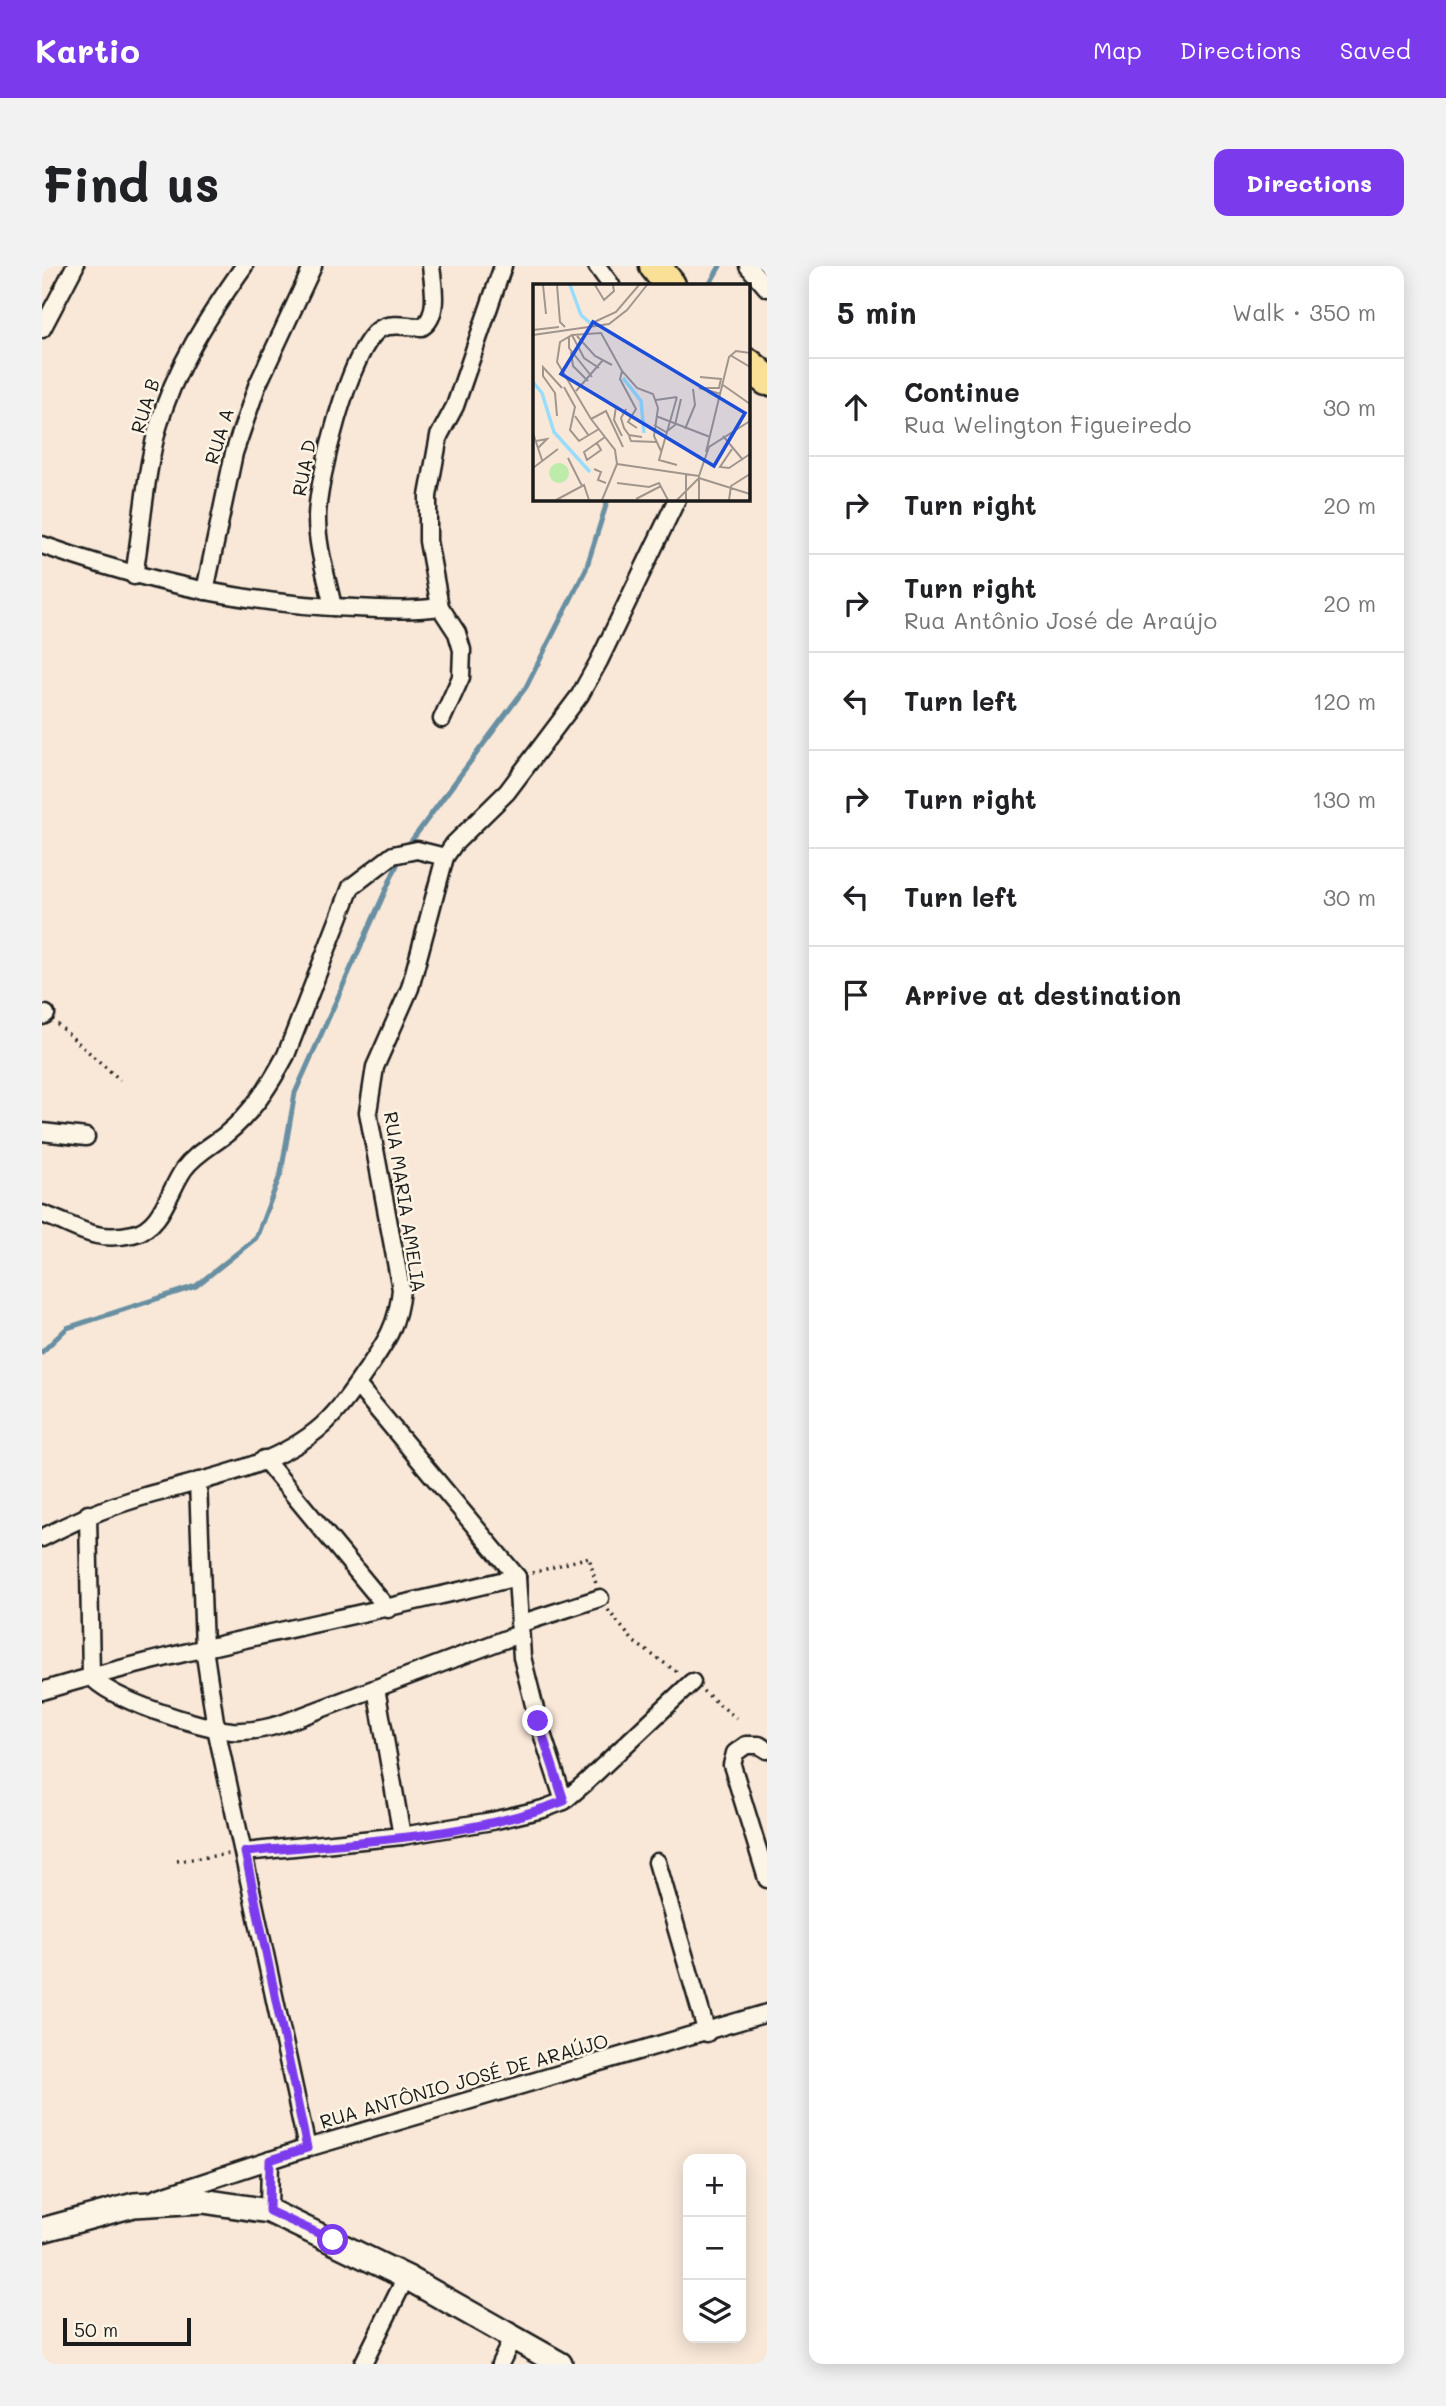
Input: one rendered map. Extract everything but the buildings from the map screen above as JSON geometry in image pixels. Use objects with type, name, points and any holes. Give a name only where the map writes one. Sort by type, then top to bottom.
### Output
[{"type":"highway","points":[[655,266],[669,284]]},
{"type":"highway","points":[[750,366],[767,380]]},
{"type":"street","points":[[42,329],[75,266]]},
{"type":"street","name":"RUA B","points":[[134,576],[157,429],[173,384],[195,339],[244,266]]},
{"type":"street","name":"RUA A","points":[[205,590],[234,453],[257,386],[313,266]]},
{"type":"street","name":"RUA D","points":[[333,607],[318,535],[321,471],[337,418],[366,342],[379,329],[389,326],[425,326],[434,301],[431,266]]},
{"type":"street","points":[[442,719],[461,677],[463,664],[457,633],[440,607],[428,541],[428,496],[439,436],[455,406],[503,266]]},
{"type":"street","points":[[597,266],[610,284]]},
{"type":"street","points":[[748,266],[767,288]]},
{"type":"street","name":"RUA MARIA AMELIA","points":[[42,1538],[88,1514],[264,1460],[293,1447],[322,1426],[357,1385],[387,1342],[399,1315],[401,1289],[369,1129],[371,1086],[375,1068],[410,988],[445,857],[454,844],[507,792],[580,695],[600,661],[677,500]]},
{"type":"street","points":[[42,545],[134,576],[266,602],[333,607],[440,607]]},
{"type":"street","points":[[42,1214],[88,1235],[135,1234],[145,1229],[159,1213],[184,1169],[237,1125],[273,1079],[351,887],[369,870],[393,855],[417,850],[445,857]]},
{"type":"street","points":[[42,1132],[86,1137]]},
{"type":"street","points":[[357,1385],[517,1577],[519,1629],[538,1721],[564,1801]]},
{"type":"street","points":[[264,1460],[388,1609]]},
{"type":"street","points":[[198,1481],[204,1648],[216,1728],[307,2148]]},
{"type":"street","points":[[88,1514],[91,1676],[114,1695],[216,1728],[244,1731],[265,1728],[376,1688],[600,1598]]},
{"type":"street","points":[[42,1691],[204,1648],[388,1609],[517,1577]]},
{"type":"street","points":[[245,1852],[402,1836],[521,1815],[564,1801],[692,1682]]},
{"type":"street","points":[[376,1688],[402,1836]]},
{"type":"street","points":[[767,1750],[759,1745],[746,1745],[735,1753],[732,1765],[767,1879]]},
{"type":"street","points":[[657,1862],[707,2033]]},
{"type":"street","name":"RUA ANTÔNIO JOSÉ DE ARAÚJO","points":[[134,2205],[307,2148],[767,2014]]},
{"type":"street","points":[[269,2211],[270,2160]]},
{"type":"street","points":[[42,2230],[134,2205],[203,2201],[269,2211],[406,2277],[560,2364]]},
{"type":"street","points":[[363,2364],[406,2277]]},
{"type":"street","points":[[500,2364],[513,2337]]},
{"type":"path","points":[[44,1015],[120,1080]]},
{"type":"path","points":[[517,1577],[589,1557],[600,1598],[634,1642],[692,1682],[736,1718]]},
{"type":"path","points":[[177,1861],[245,1852]]},
{"type":"waterway","points":[[710,284],[720,266]]},
{"type":"waterway","points":[[406,848],[526,687],[586,569],[608,500]]},
{"type":"waterway","points":[[42,1352],[67,1328],[196,1286],[256,1238],[281,1173],[295,1093],[401,856]]},
{"type":"route","points":[[333,2240],[269,2211],[270,2160],[307,2148],[245,1852],[402,1836],[521,1815],[564,1801],[538,1721]]}]
